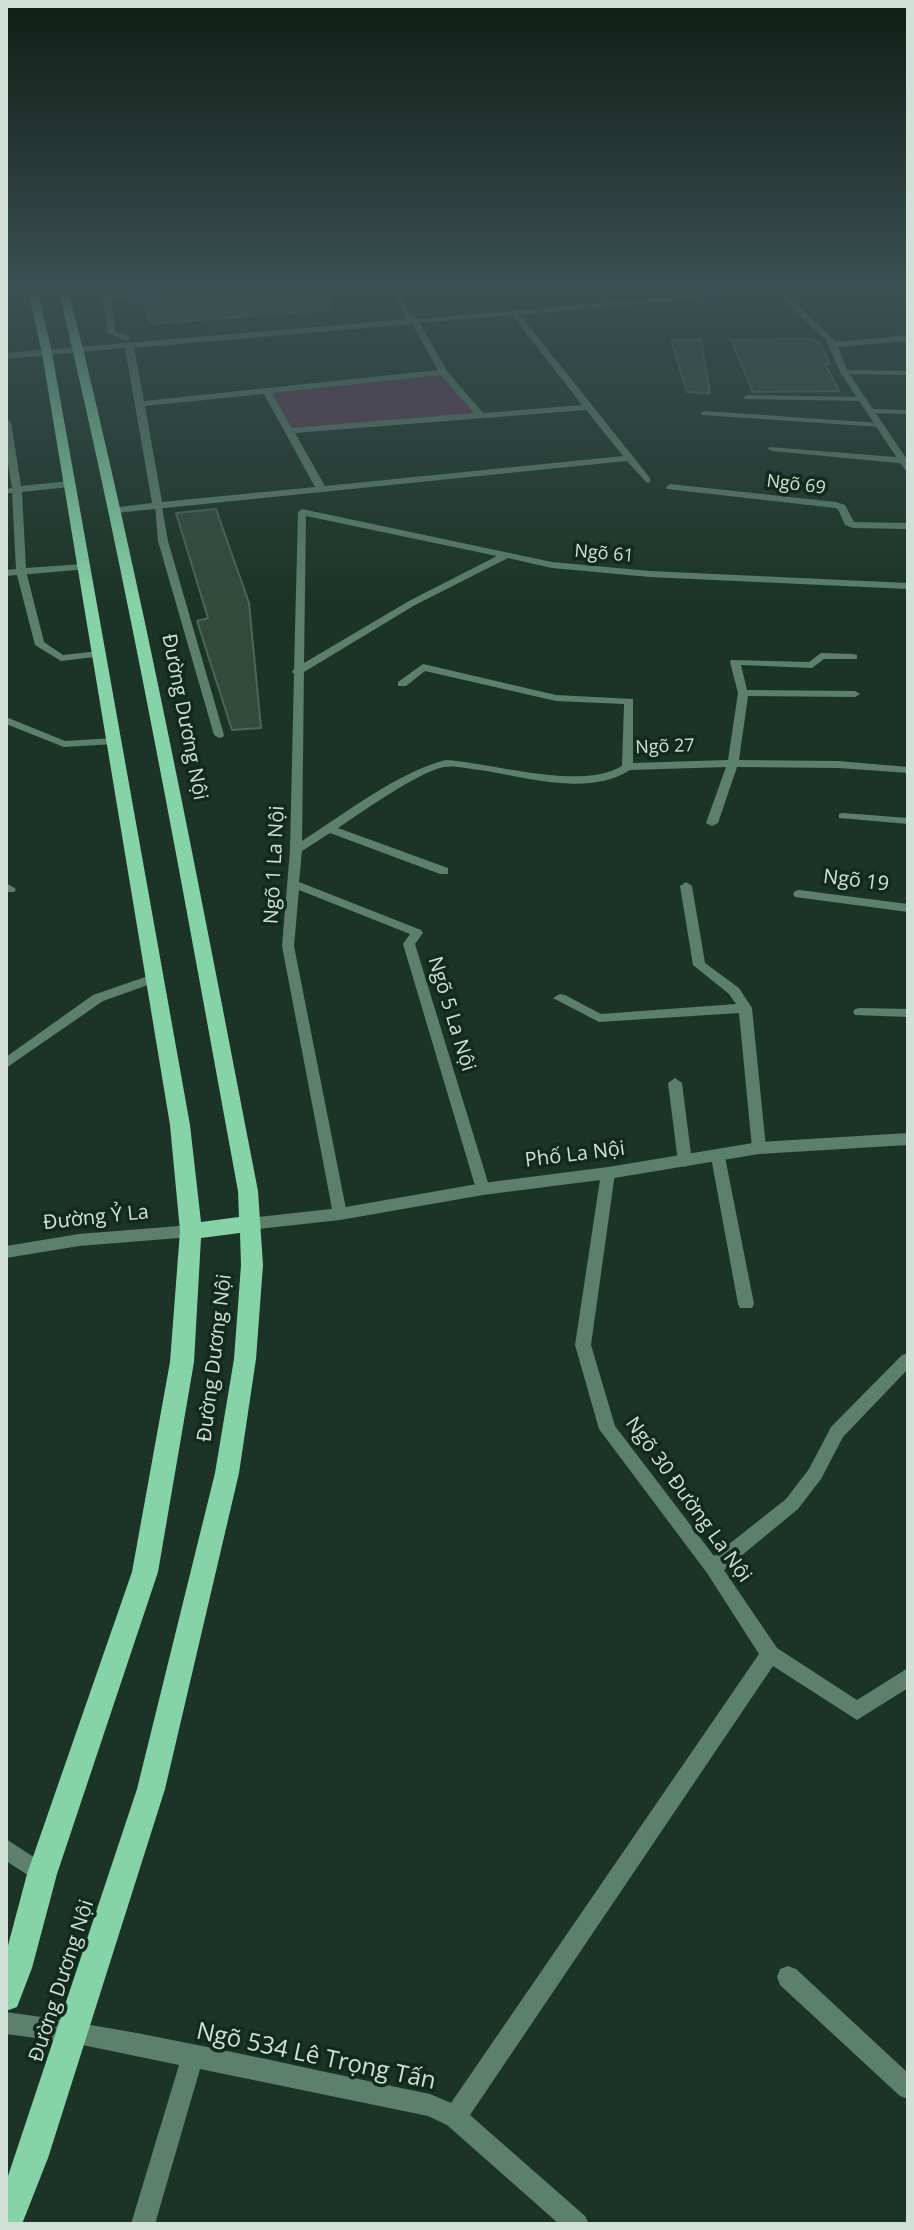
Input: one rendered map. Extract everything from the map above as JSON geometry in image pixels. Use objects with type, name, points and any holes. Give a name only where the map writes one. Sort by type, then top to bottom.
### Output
[{"type":"main road","name":"Đường Dương Nội","points":[[6,1996],[17,1968],[42,1874],[145,1572],[182,1362],[191,1231],[180,1125],[54,396]]},
{"type":"main road","name":"Đường Dương Nội","points":[[6,2223],[32,2158],[151,1789],[227,1473],[245,1359],[252,1265],[248,1191],[166,754],[88,396]]},
{"type":"main road","points":[[191,1231],[249,1224]]},
{"type":"street","points":[[138,396],[158,507]]},
{"type":"street","points":[[140,404],[232,396]]},
{"type":"street","points":[[270,396],[322,490]]},
{"type":"street","points":[[464,396],[480,415]]},
{"type":"street","points":[[579,396],[647,480]]},
{"type":"street","points":[[861,396],[907,464]]},
{"type":"street","points":[[291,431],[588,407]]},
{"type":"street","points":[[6,422],[21,571]]},
{"type":"street","points":[[115,510],[629,458]]},
{"type":"street","points":[[12,490],[69,484]]},
{"type":"street","points":[[6,573],[84,567]]},
{"type":"street","name":"Phố La Nội","points":[[249,1224],[340,1214],[483,1189],[718,1157],[759,1148],[908,1139]]},
{"type":"street","name":"Đường Ỷ La","points":[[6,1252],[79,1240],[191,1231]]},
{"type":"lane","points":[[748,397],[863,399]]},
{"type":"lane","points":[[871,411],[908,412]]},
{"type":"lane","points":[[705,413],[880,425]]},
{"type":"lane","points":[[772,449],[907,464]]},
{"type":"lane","name":"Ngõ 69","points":[[670,487],[836,505],[842,507],[848,523],[853,525],[908,526]]},
{"type":"lane","points":[[158,507],[163,541],[219,735]]},
{"type":"lane","name":"Ngõ 61","points":[[302,512],[552,565],[650,574],[908,586]]},
{"type":"lane","name":"Ngõ 1 La Nội","points":[[302,512],[296,850],[288,946],[340,1214]]},
{"type":"lane","points":[[297,672],[412,603],[505,556]]},
{"type":"lane","points":[[21,571],[39,643],[61,658],[99,654]]},
{"type":"lane","points":[[712,823],[733,762],[743,693],[735,662],[812,665],[821,656],[853,657]]},
{"type":"lane","name":"Ngõ 27","points":[[402,684],[423,667],[556,698],[629,701],[627,767],[733,762],[851,763],[908,770]]},
{"type":"lane","points":[[743,693],[855,694]]},
{"type":"lane","points":[[6,720],[64,744],[114,741]]},
{"type":"lane","points":[[296,850],[436,764],[584,779],[610,777],[627,767]]},
{"type":"lane","points":[[843,816],[908,821]]},
{"type":"lane","points":[[329,829],[444,871]]},
{"type":"lane","name":"Ngõ 5 La Nội","points":[[294,884],[417,933],[409,944],[483,1189]]},
{"type":"lane","points":[[686,886],[699,965],[734,991],[745,1008],[759,1148]]},
{"type":"lane","name":"Ngõ 19","points":[[799,894],[908,908]]},
{"type":"lane","points":[[6,1064],[98,998],[154,978]]},
{"type":"lane","points":[[560,998],[599,1018],[745,1008]]},
{"type":"lane","points":[[860,1012],[908,1013]]},
{"type":"lane","points":[[675,1083],[685,1162]]},
{"type":"lane","points":[[718,1157],[746,1304]]},
{"type":"lane","name":"Ngõ 30 Đường La Nội","points":[[608,1173],[583,1345],[607,1429],[713,1568],[770,1654]]},
{"type":"lane","points":[[713,1568],[792,1504],[815,1474],[837,1432],[908,1359]]},
{"type":"lane","points":[[455,2117],[770,1654],[857,1711],[908,1677]]},
{"type":"lane","points":[[6,1849],[42,1874]]},
{"type":"lane","points":[[788,1977],[908,2088]]},
{"type":"lane","name":"Ngõ 534 Lê Trọng Tấn","points":[[6,2023],[73,2032],[430,2105],[455,2117],[577,2224]]},
{"type":"lane","points":[[143,2224],[193,2056]]},
{"type":"shaded area","points":[[274,396],[461,396],[477,415],[293,429]]},
{"type":"building","points":[[216,509],[249,603],[261,728],[232,730],[197,621],[208,618],[176,513]]}]
